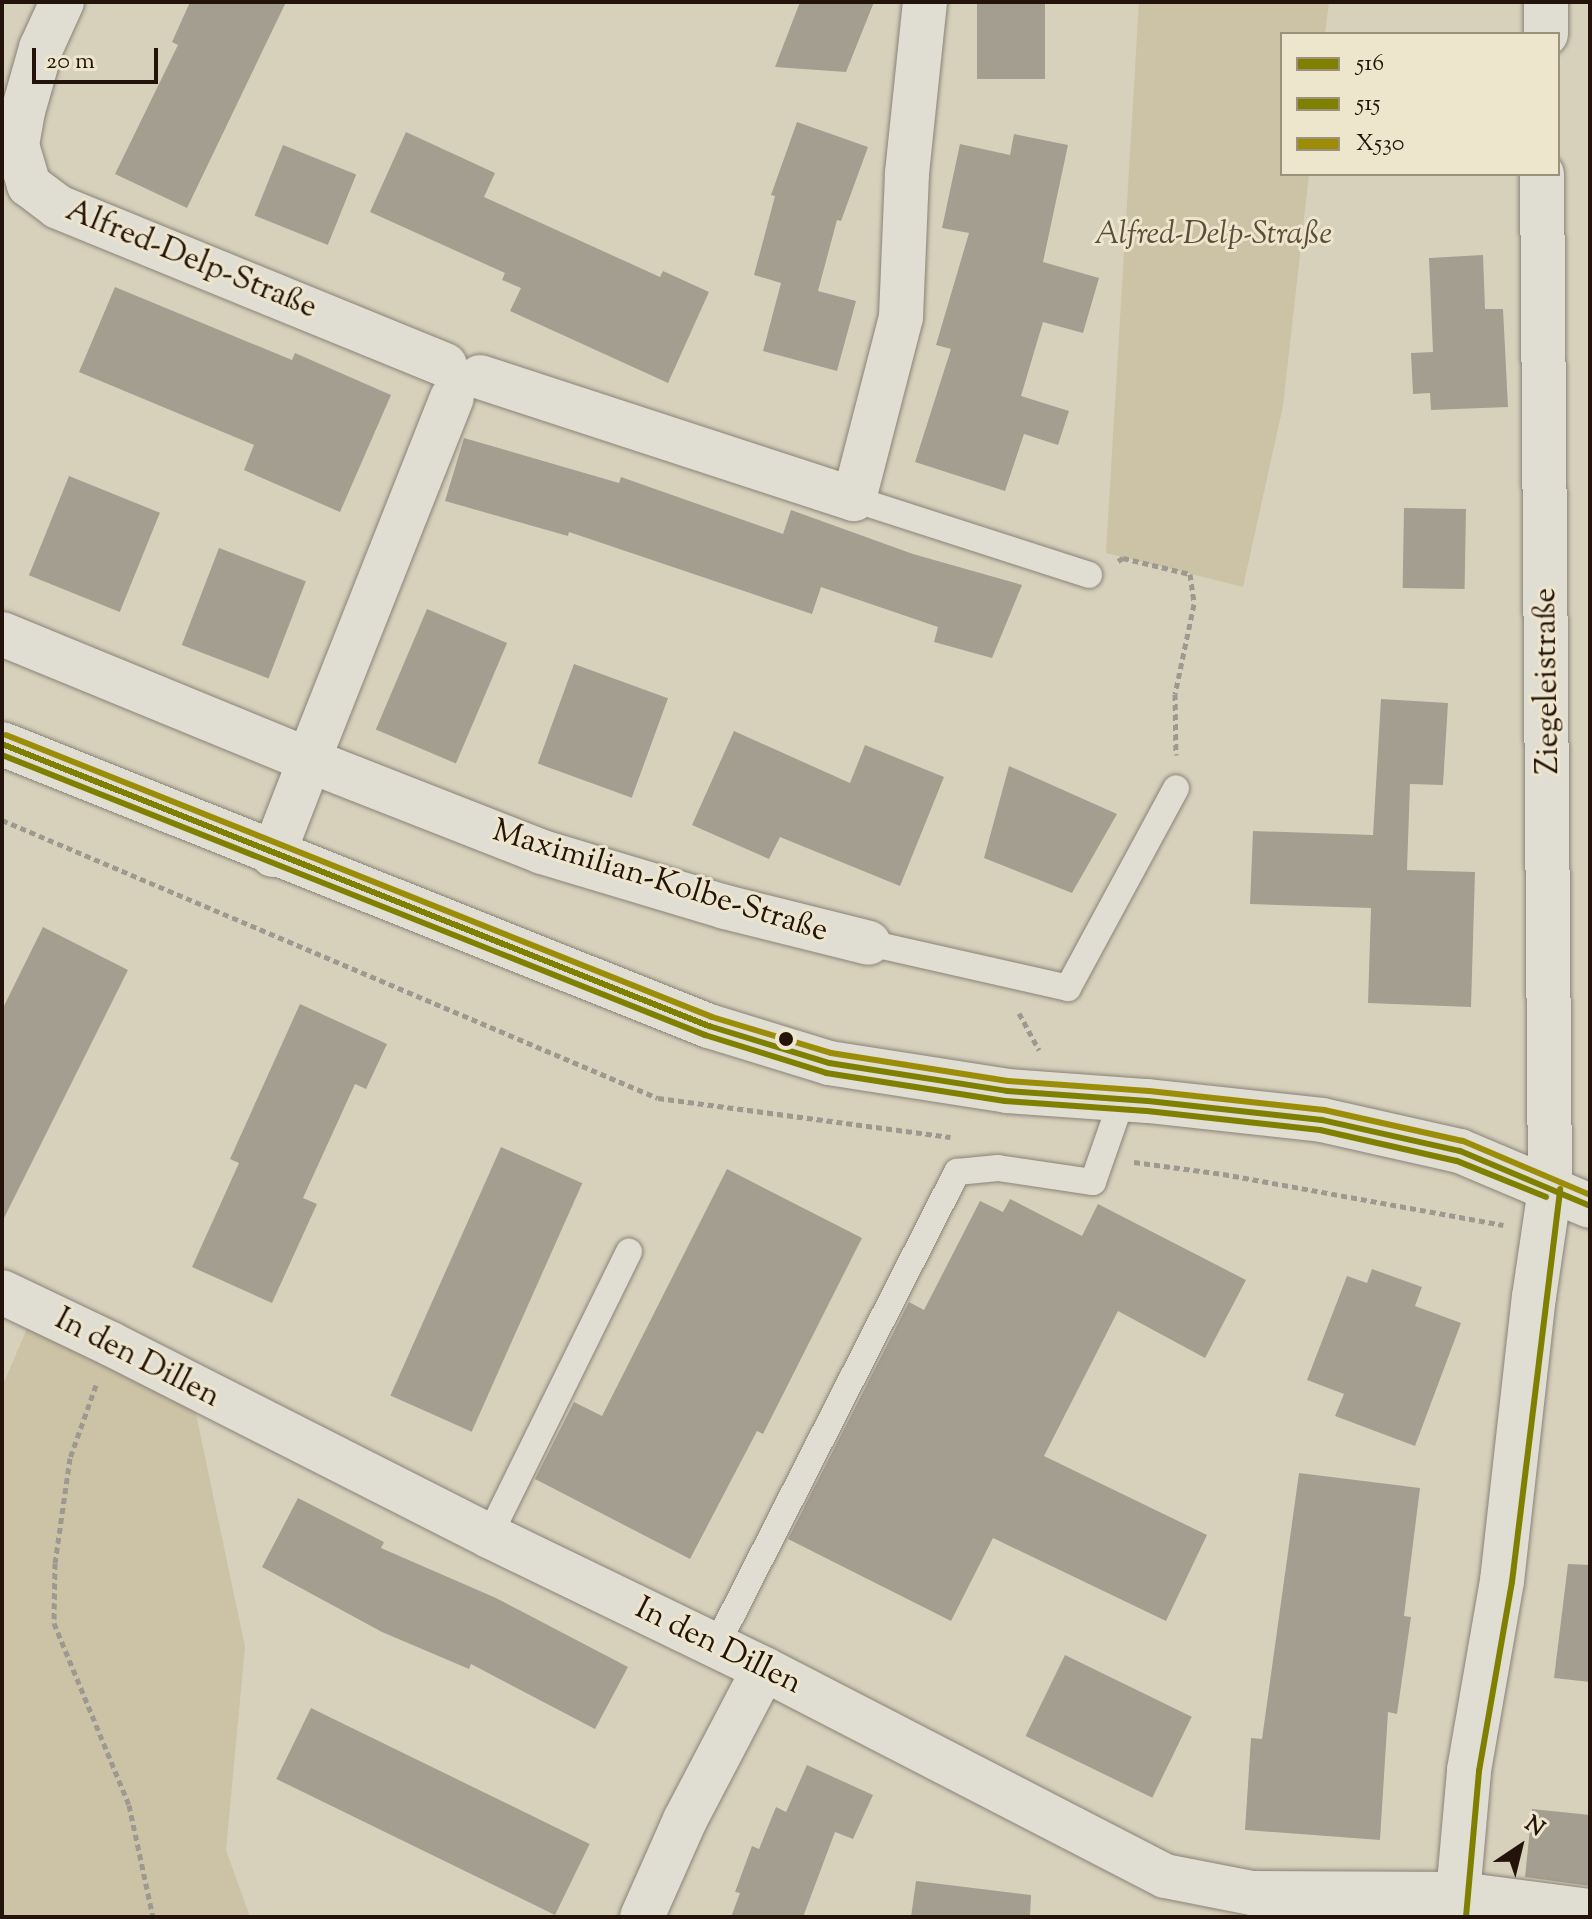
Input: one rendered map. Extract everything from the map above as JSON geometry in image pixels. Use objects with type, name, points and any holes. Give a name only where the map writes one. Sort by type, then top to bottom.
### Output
[{"type":"street","name":"Alfred-Delp-Straße","points":[[62,2],[41,48],[17,145],[29,185],[58,207],[459,380],[854,499]]},
{"type":"street","points":[[854,499],[901,317],[907,173],[925,2]]},
{"type":"street","points":[[1546,2],[1546,32]]},
{"type":"street","name":"Ziegeleistraße","points":[[1458,1905],[1469,1770],[1502,1581],[1534,1297],[1550,1188],[1542,176]]},
{"type":"street","points":[[273,855],[459,380]]},
{"type":"street","name":"Maximilian-Kolbe-Straße","points":[[2,634],[542,852],[725,907],[869,943]]},
{"type":"street","points":[[2,744],[273,855],[695,1020],[829,1063],[1048,1094],[1322,1120],[1460,1151],[1590,1206]]},
{"type":"street","name":"In den Dillen","points":[[2,1292],[489,1536],[764,1669],[1165,1876],[1252,1893],[1590,1911]]},
{"type":"street","points":[[642,1917],[685,1820],[764,1669]]},
{"type":"lane","points":[[854,499],[1089,575]]},
{"type":"lane","points":[[869,943],[1068,988],[1176,788]]},
{"type":"lane","points":[[716,1646],[957,1172],[998,1168],[1093,1182],[1122,1099]]},
{"type":"lane","points":[[489,1536],[629,1252]]},
{"type":"path","points":[[1089,575],[1123,558],[1190,574],[1194,604],[1175,694],[1176,788]]},
{"type":"path","points":[[997,973],[1045,1062],[1048,1094]]},
{"type":"path","points":[[111,1344],[70,1458],[55,1563],[54,1623],[74,1678],[120,1778],[153,1917]]},
{"type":"green space","name":"Alfred-Delp-Straße","points":[[1139,2],[1329,2],[1325,32],[1280,32],[1280,176],[1309,176],[1283,406],[1243,587],[1106,553]]},
{"type":"green space","points":[[28,1326],[168,1385],[196,1414],[245,1647],[226,1850],[250,1917],[2,1917],[2,1387]]},
{"type":"building","points":[[190,2],[286,2],[187,208],[115,174],[178,45],[172,42]]},
{"type":"building","points":[[800,2],[874,2],[846,72],[775,67]]},
{"type":"building","points":[[977,2],[1045,2],[1045,79],[977,79]]},
{"type":"building","points":[[797,122],[868,147],[841,221],[837,220],[818,291],[856,301],[837,371],[763,351],[781,283],[754,275],[775,196],[771,195]]},
{"type":"building","points":[[406,132],[495,173],[484,197],[660,277],[663,271],[709,292],[668,383],[510,311],[521,288],[502,280],[505,273],[370,212]]},
{"type":"building","points":[[1014,134],[1068,145],[1043,262],[1099,278],[1083,333],[1043,322],[1021,396],[1069,411],[1058,445],[1024,434],[1005,491],[915,462],[951,349],[936,345],[969,233],[942,228],[960,144],[1010,155]]},
{"type":"building","points":[[283,145],[356,175],[328,245],[255,215]]},
{"type":"building","points":[[1483,255],[1485,309],[1503,309],[1508,407],[1431,410],[1430,393],[1413,394],[1411,353],[1433,352],[1429,258]]},
{"type":"building","points":[[115,287],[292,360],[295,353],[391,395],[340,512],[244,470],[254,445],[79,372]]},
{"type":"building","points":[[464,438],[619,483],[621,477],[783,534],[791,510],[913,554],[1022,585],[992,658],[934,642],[938,627],[821,587],[812,614],[569,532],[568,536],[445,501]]},
{"type":"building","points":[[69,476],[160,513],[120,612],[29,575]]},
{"type":"building","points":[[1404,508],[1466,509],[1465,589],[1403,588]]},
{"type":"building","points":[[219,548],[306,581],[269,678],[182,645]]},
{"type":"building","points":[[427,609],[507,643],[456,764],[376,730]]},
{"type":"building","points":[[574,664],[668,698],[632,798],[538,764]]},
{"type":"building","points":[[1381,699],[1448,703],[1443,785],[1410,784],[1407,870],[1475,872],[1471,1007],[1368,1003],[1371,908],[1250,904],[1253,831],[1373,835]]},
{"type":"building","points":[[734,731],[850,783],[865,745],[944,777],[900,886],[780,837],[769,859],[692,825]]},
{"type":"building","points":[[1009,766],[1117,814],[1072,893],[984,858]]},
{"type":"building","points":[[43,927],[128,970],[2,1222],[2,1010]]},
{"type":"building","points":[[300,1004],[387,1044],[366,1089],[355,1084],[303,1198],[317,1204],[272,1303],[192,1267],[239,1163],[230,1159]]},
{"type":"building","points":[[501,1147],[582,1183],[472,1432],[390,1395]]},
{"type":"building","points":[[727,1169],[862,1238],[763,1434],[757,1431],[690,1559],[535,1479],[574,1402],[602,1416]]},
{"type":"building","points":[[1010,1199],[1082,1236],[1098,1204],[1246,1280],[1205,1358],[1118,1311],[1044,1456],[1207,1535],[1166,1621],[993,1538],[951,1621],[788,1539],[909,1302],[924,1310],[980,1201],[1003,1212]]},
{"type":"building","points":[[1372,1269],[1422,1287],[1415,1306],[1461,1323],[1415,1446],[1335,1416],[1344,1394],[1307,1380],[1347,1276],[1367,1283]]},
{"type":"building","points":[[1299,1473],[1420,1488],[1404,1616],[1411,1617],[1397,1714],[1388,1712],[1380,1840],[1245,1830],[1251,1738],[1262,1739]]},
{"type":"building","points":[[298,1498],[384,1542],[381,1548],[496,1598],[628,1667],[595,1729],[471,1664],[469,1669],[382,1632],[262,1567]]},
{"type":"building","points":[[1568,1564],[1590,1565],[1590,1682],[1554,1678]]},
{"type":"building","points":[[1065,1655],[1192,1717],[1152,1798],[1026,1736]]},
{"type":"building","points":[[311,1708],[590,1844],[555,1915],[276,1779]]},
{"type":"building","points":[[807,1765],[873,1795],[853,1839],[835,1832],[803,1917],[731,1917],[740,1893],[735,1892],[752,1846],[759,1849],[776,1807],[786,1812]]},
{"type":"building","points":[[1532,1809],[1590,1815],[1590,1886],[1525,1877]]},
{"type":"building","points":[[916,1881],[1031,1895],[1030,1917],[911,1917]]},
{"type":"transit line","name":"X530","points":[[6,735],[712,1017],[831,1053],[1008,1081],[1149,1091],[1324,1110],[1463,1141],[1590,1195]]},
{"type":"transit line","name":"516","points":[[2,744],[709,1026],[829,1063],[1007,1091],[1148,1101],[1322,1120],[1460,1151],[1590,1206]]},
{"type":"transit line","name":"515","points":[[2,755],[705,1035],[826,1073],[1005,1101],[1147,1111],[1320,1130],[1457,1161],[1546,1197]]},
{"type":"transit line","name":"515","points":[[1466,1917],[1479,1771],[1512,1582],[1560,1189]]}]
